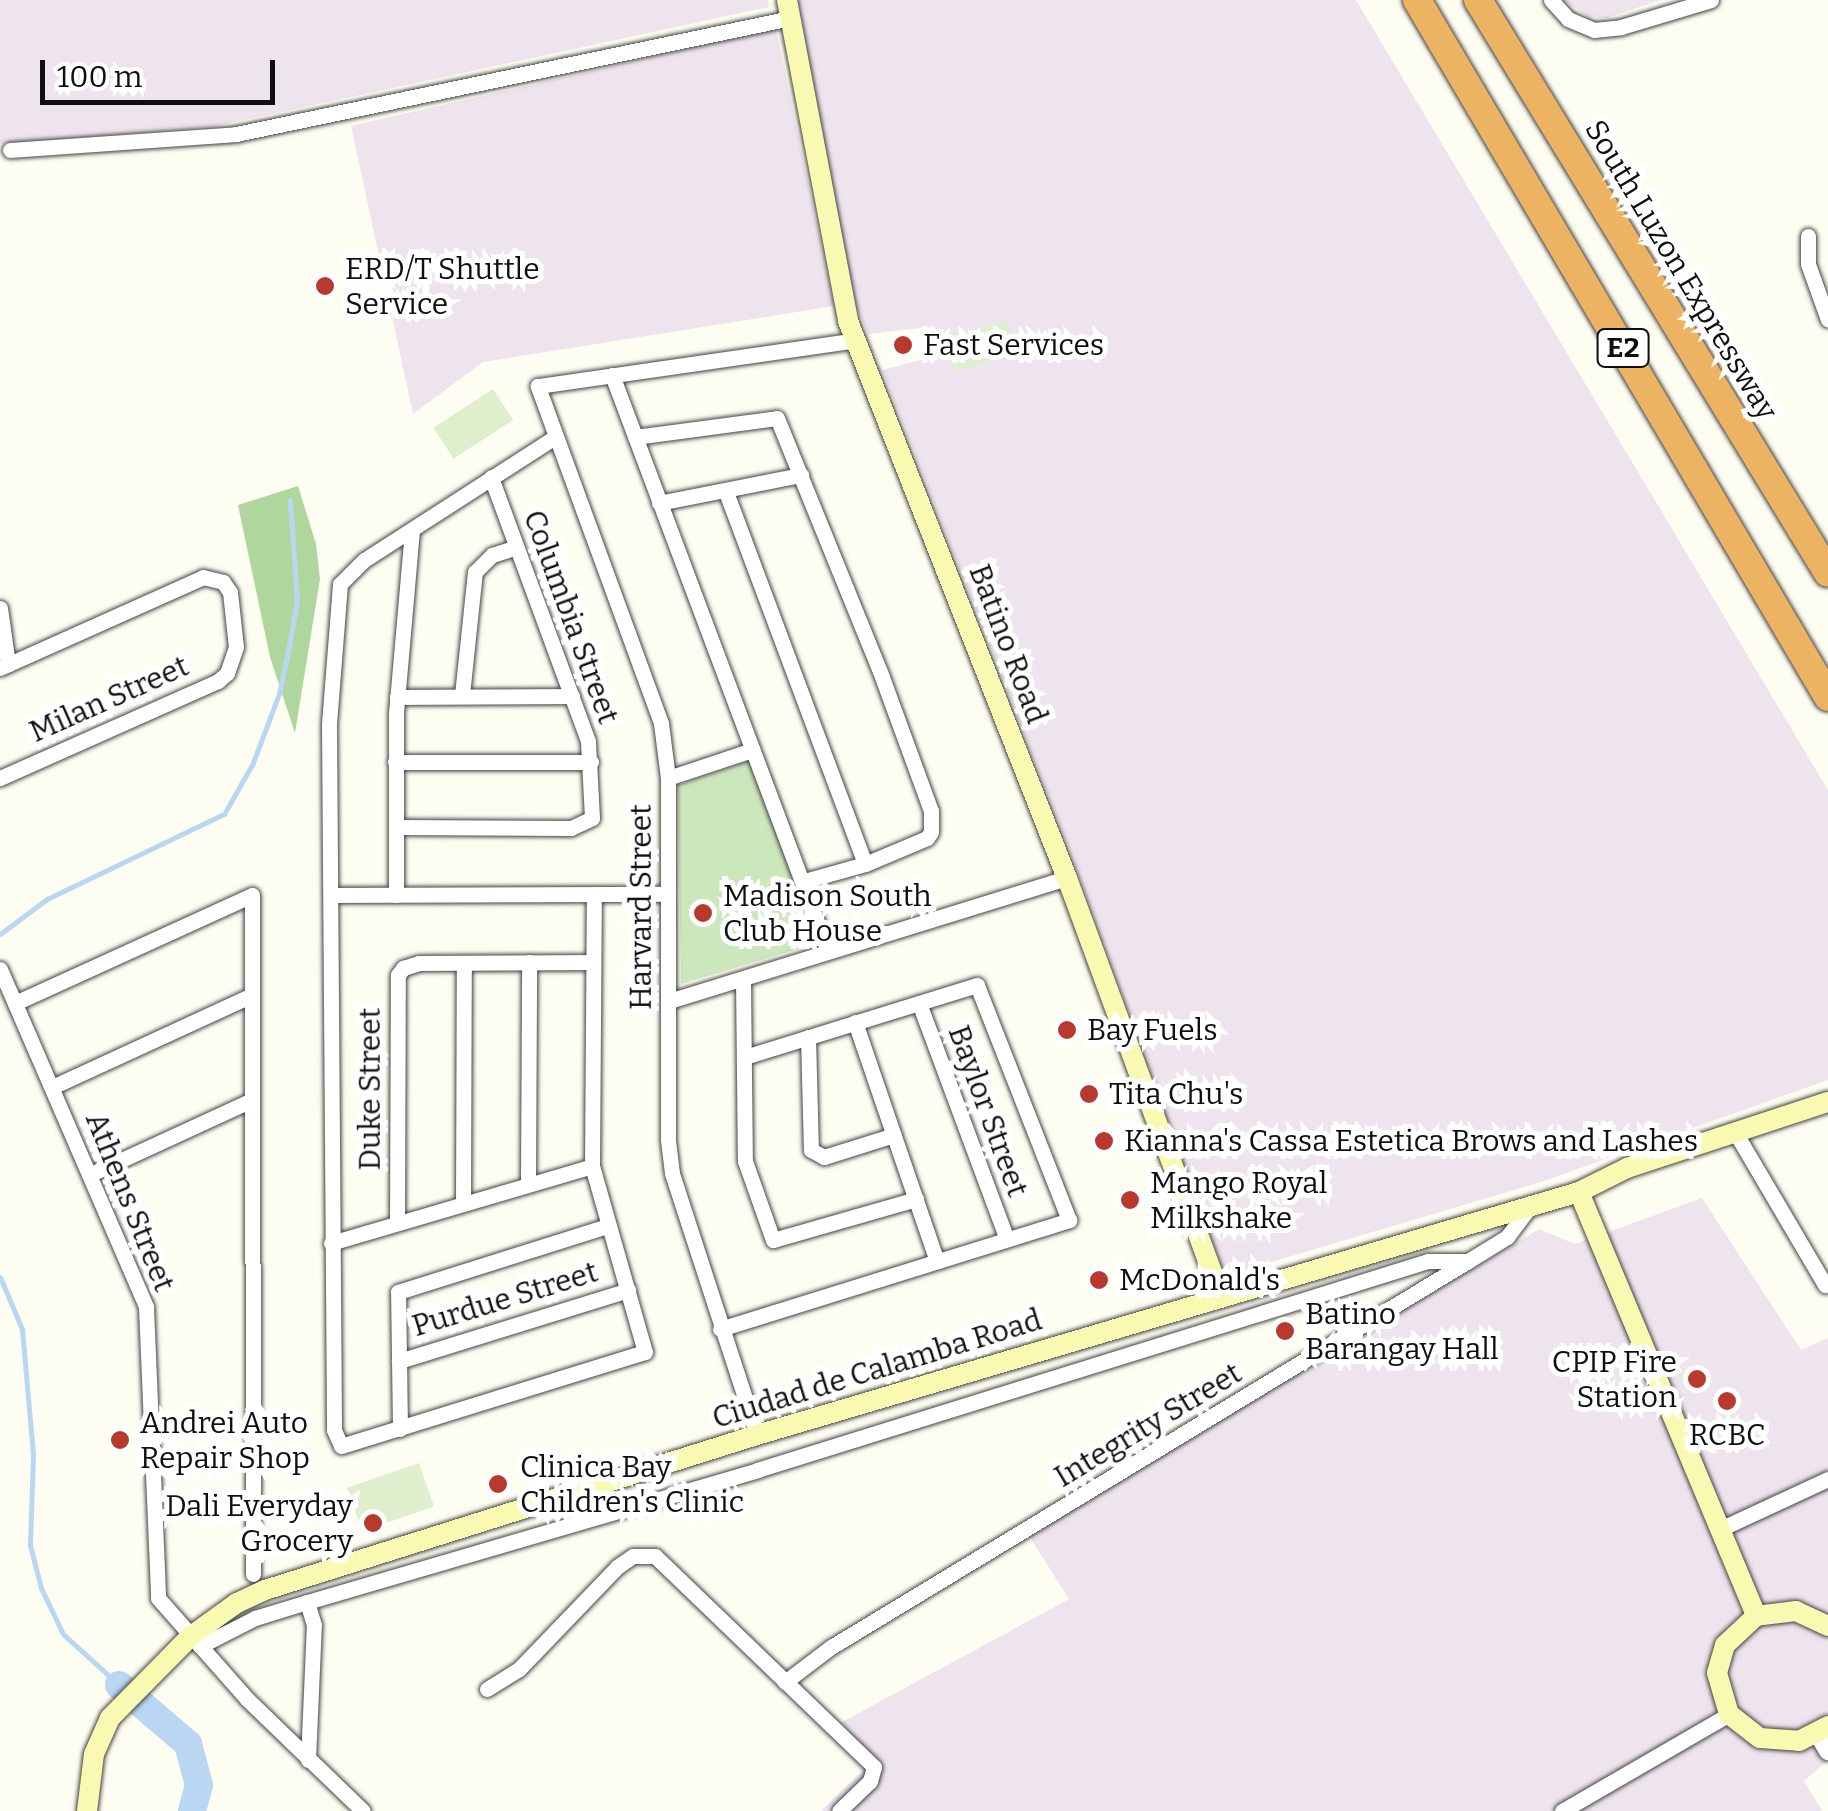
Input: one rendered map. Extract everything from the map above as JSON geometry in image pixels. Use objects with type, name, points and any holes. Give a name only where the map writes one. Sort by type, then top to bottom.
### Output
[{"type":"highway","name":"E2","points":[[1417,0],[1828,697]]},
{"type":"highway","name":"South Luzon Expressway","points":[[1478,0],[1828,574]]},
{"type":"main road","name":"Batino Road","points":[[789,9],[848,321],[1067,878],[1221,1296]]},
{"type":"main road","name":"Ciudad de Calamba Road","points":[[86,1811],[94,1754],[110,1718],[166,1659],[195,1641],[237,1603],[265,1590],[757,1435],[1580,1192],[1627,1168],[1828,1102]]},
{"type":"main road","points":[[1580,1192],[1756,1616]]},
{"type":"main road","points":[[1825,1737],[1799,1741],[1760,1738],[1729,1714],[1718,1688],[1720,1659],[1733,1634],[1756,1616],[1796,1611],[1828,1626]]},
{"type":"street","points":[[1551,0],[1568,20],[1594,30],[1621,27],[1711,0]]},
{"type":"street","points":[[10,150],[236,134],[789,9]]},
{"type":"street","points":[[1808,236],[1808,264],[1828,320]]},
{"type":"street","points":[[828,951],[612,375],[856,340]]},
{"type":"street","name":"Harvard Street","points":[[612,375],[538,386],[657,709],[668,778],[668,1140],[672,1173],[757,1435]]},
{"type":"street","points":[[635,437],[777,418],[882,677],[932,822],[927,838],[865,864],[804,882]]},
{"type":"street","points":[[556,437],[355,567],[340,584],[329,724],[334,1430],[342,1446],[644,1352],[592,1166],[594,896]]},
{"type":"street","points":[[659,502],[801,475]]},
{"type":"street","name":"Columbia Street","points":[[396,827],[585,825],[592,818],[591,762],[572,696],[491,477]]},
{"type":"street","points":[[726,492],[865,864]]},
{"type":"street","points":[[396,895],[397,696],[412,530]]},
{"type":"street","points":[[462,695],[474,572],[492,554],[516,547]]},
{"type":"street","name":"Milan Street","points":[[0,778],[218,681],[232,662],[234,610],[230,592],[213,577],[194,580],[4,666]]},
{"type":"street","points":[[0,608],[4,666]]},
{"type":"street","points":[[397,696],[572,696]]},
{"type":"street","points":[[668,778],[752,750]]},
{"type":"street","points":[[395,762],[591,762]]},
{"type":"street","points":[[669,1001],[1067,878]]},
{"type":"street","points":[[332,896],[667,894]]},
{"type":"street","points":[[16,1004],[252,896],[253,1574]]},
{"type":"street","points":[[528,1183],[529,962]]},
{"type":"street","name":"Duke Street","points":[[397,1223],[398,974],[419,963],[593,962]]},
{"type":"street","points":[[463,1203],[464,963]]},
{"type":"street","name":"Athens Street","points":[[3,977],[146,1307],[155,1585],[164,1607],[308,1760],[363,1811]]},
{"type":"street","points":[[743,979],[745,1161],[774,1240],[916,1199]]},
{"type":"street","points":[[720,1329],[1069,1220],[978,985],[746,1056]]},
{"type":"street","points":[[52,1087],[252,995]]},
{"type":"street","name":"Baylor Street","points":[[918,1002],[1007,1239]]},
{"type":"street","points":[[855,1022],[937,1261]]},
{"type":"street","points":[[808,1037],[811,1150],[824,1157],[894,1135]]},
{"type":"street","points":[[91,1174],[252,1100]]},
{"type":"street","points":[[1735,1132],[1825,1285]]},
{"type":"street","points":[[331,1243],[592,1166]]},
{"type":"street","name":"Integrity Street","points":[[785,1682],[831,1647],[1468,1261],[1507,1236],[1530,1206]]},
{"type":"street","points":[[400,1430],[398,1292],[606,1226]]},
{"type":"street","points":[[195,1641],[255,1618],[757,1470],[1428,1261],[1468,1261]]},
{"type":"street","name":"Purdue Street","points":[[399,1361],[628,1290]]},
{"type":"street","points":[[1718,1530],[1828,1478]]},
{"type":"street","points":[[486,1689],[519,1668],[633,1556],[656,1556],[874,1768],[870,1781],[840,1811]]},
{"type":"street","points":[[308,1602],[314,1625],[308,1760]]},
{"type":"street","points":[[1562,1811],[1729,1714]]},
{"type":"shaded area","points":[[0,0],[768,0],[769,7],[211,127],[0,144]]},
{"type":"shaded area","points":[[792,0],[1356,0],[1828,790],[1828,1080],[1541,1182],[1225,1276],[1072,856],[882,370],[936,356],[929,327],[868,334],[856,306]]},
{"type":"shaded area","points":[[1563,0],[1660,0],[1607,18],[1589,17]]},
{"type":"shaded area","points":[[776,29],[834,306],[483,362],[413,414],[351,126]]},
{"type":"shaded area","points":[[1702,1198],[1801,1350],[1828,1338],[1828,1760],[1804,1781],[1822,1811],[821,1811],[859,1774],[879,1767],[842,1722],[1069,1599],[1029,1536],[1539,1229],[1575,1244]]},
{"type":"green space","points":[[1007,321],[1016,355],[954,371],[945,338]]},
{"type":"green space","points":[[493,389],[513,420],[454,459],[433,428]]},
{"type":"green space","points":[[298,486],[316,544],[320,579],[295,733],[270,657],[238,505]]},
{"type":"green space","points":[[749,761],[814,934],[808,946],[681,984],[678,785]]},
{"type":"green space","points":[[419,1463],[434,1506],[362,1531],[347,1488]]},
{"type":"waterway","points":[[0,934],[47,899],[224,814],[252,765],[279,694],[297,601],[290,500]]},
{"type":"waterway","points":[[0,1277],[22,1329],[33,1454],[30,1545],[41,1588],[63,1634],[119,1685]]},
{"type":"waterway","points":[[119,1685],[188,1744],[199,1785],[192,1811]]},
{"type":"place","name":"ERD/T Shuttle Service","points":[[325,286]]},
{"type":"place","name":"Fast Services","points":[[903,345]]},
{"type":"place","name":"Madison South Club House","points":[[703,913]]},
{"type":"place","name":"Bay Fuels","points":[[1067,1030]]},
{"type":"place","name":"Tita Chu's","points":[[1089,1094]]},
{"type":"place","name":"Kianna's Cassa Estetica Brows and Lashes","points":[[1104,1141]]},
{"type":"place","name":"Mango Royal Milkshake","points":[[1130,1200]]},
{"type":"place","name":"McDonald's","points":[[1099,1280]]},
{"type":"place","name":"Batino Barangay Hall","points":[[1285,1331]]},
{"type":"place","name":"CPIP Fire Station","points":[[1697,1379]]},
{"type":"place","name":"RCBC","points":[[1727,1401]]},
{"type":"place","name":"Andrei Auto Repair Shop","points":[[120,1440]]},
{"type":"place","name":"Clinica Bay Children's Clinic","points":[[498,1484]]},
{"type":"place","name":"Dali Everyday Grocery","points":[[373,1523]]}]
